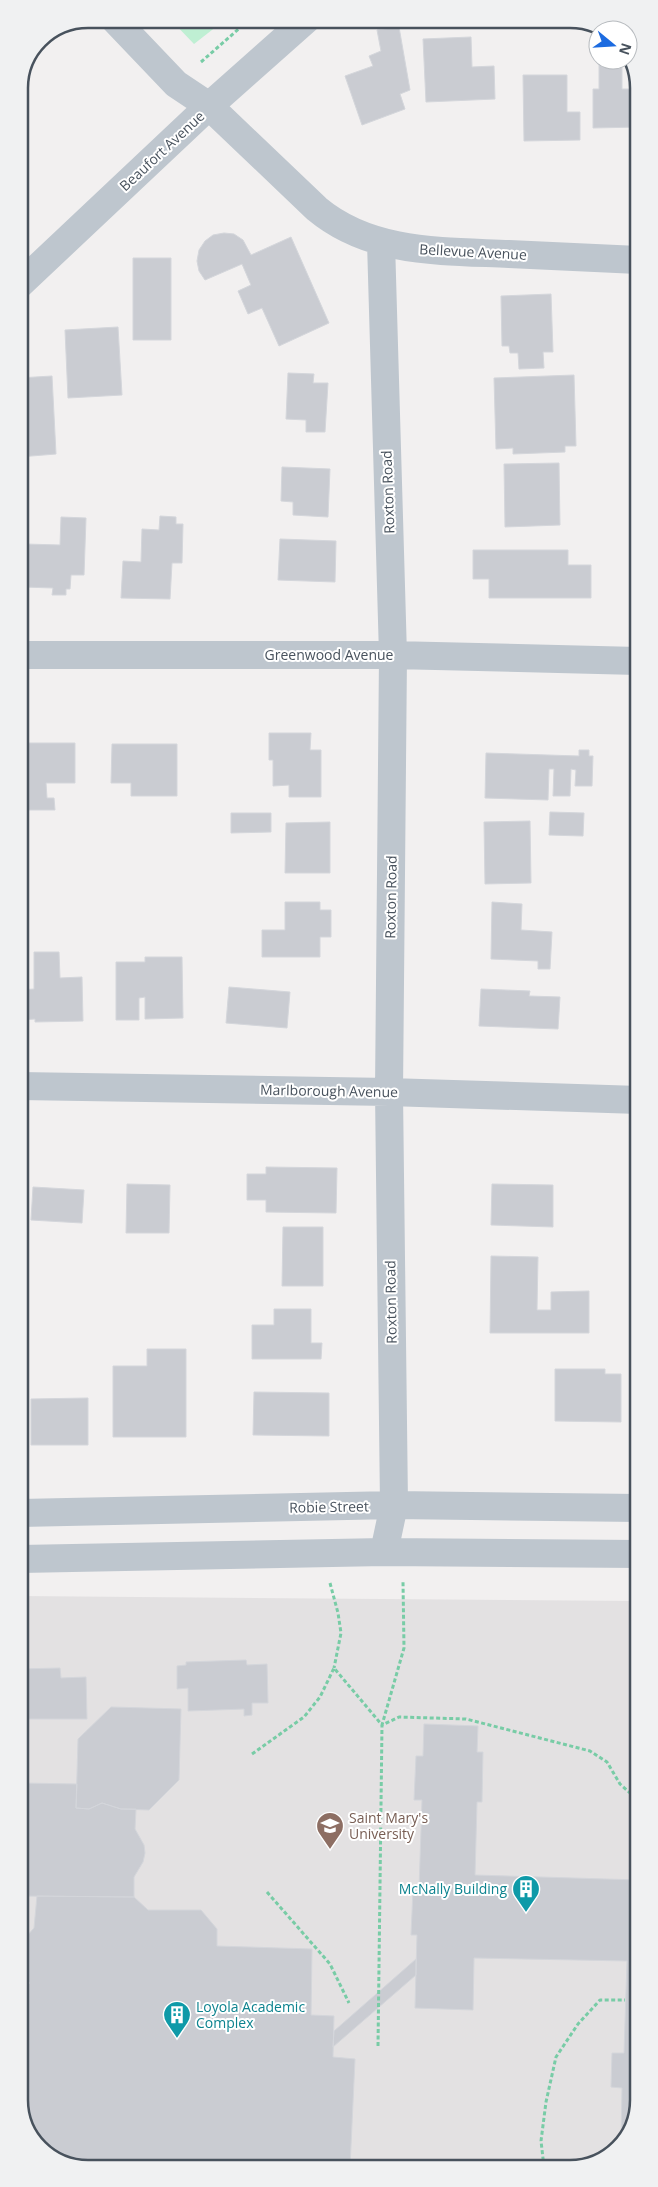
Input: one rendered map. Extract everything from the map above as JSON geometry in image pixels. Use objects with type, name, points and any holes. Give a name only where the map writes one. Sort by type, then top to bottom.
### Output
[{"type":"street","name":"Bellevue Avenue","points":[[123,28],[176,84],[209,106],[327,218],[351,231],[381,242],[421,250],[630,260]]},
{"type":"street","name":"Beaufort Avenue","points":[[28,277],[209,106],[297,28]]},
{"type":"street","name":"Roxton Road","points":[[381,242],[393,655],[389,1092],[394,1505],[384,1552]]},
{"type":"street","name":"Greenwood Avenue","points":[[28,655],[393,655],[630,661]]},
{"type":"street","name":"Marlborough Avenue","points":[[28,1086],[389,1092],[630,1100]]},
{"type":"street","name":"Robie Street","points":[[28,1514],[394,1505],[630,1508]]},
{"type":"street","points":[[28,1559],[384,1552],[630,1554]]},
{"type":"path","points":[[176,84],[240,28]]},
{"type":"path","points":[[252,1754],[304,1717],[320,1697],[334,1668],[341,1634],[338,1613],[329,1580],[337,1580]]},
{"type":"path","points":[[395,1580],[413,1580]]},
{"type":"path","points":[[378,2046],[382,1725],[404,1648],[403,1580]]},
{"type":"path","points":[[334,1668],[382,1725]]},
{"type":"path","points":[[382,1725],[399,1717],[466,1720],[590,1751],[607,1762],[620,1784],[630,1793]]},
{"type":"path","points":[[267,1892],[330,1964],[349,2003]]},
{"type":"path","points":[[543,2160],[541,2142],[546,2102],[556,2057],[578,2024],[600,2000],[626,2000]]},
{"type":"shaded area","name":"Saint Mary's University","points":[[28,1596],[630,1601],[630,2107],[624,2126],[610,2145],[593,2155],[570,2160],[84,2159],[65,2155],[48,2145],[40,2136],[31,2119],[28,2099]]},
{"type":"green space","points":[[179,28],[214,28],[194,44]]},
{"type":"building","points":[[399,28],[410,90],[400,94],[405,109],[362,125],[345,76],[373,66],[369,56],[381,51],[377,30]]},
{"type":"building","points":[[471,37],[472,67],[494,66],[495,99],[426,102],[423,39]]},
{"type":"building","points":[[599,70],[622,70],[622,89],[630,89],[630,127],[593,128],[593,89],[599,89]]},
{"type":"building","points":[[523,75],[567,75],[567,112],[580,112],[580,140],[524,141]]},
{"type":"building","points":[[234,234],[243,240],[251,255],[291,237],[329,323],[279,346],[262,308],[248,314],[238,291],[251,285],[242,264],[205,280],[199,271],[197,261],[199,250],[205,241],[213,235]]},
{"type":"building","points":[[133,258],[171,258],[171,340],[133,340]]},
{"type":"building","points":[[551,294],[553,352],[543,352],[544,368],[519,369],[518,353],[510,353],[509,346],[502,346],[501,296]]},
{"type":"building","points":[[118,327],[122,395],[68,398],[65,330]]},
{"type":"building","points":[[288,373],[314,374],[313,383],[328,383],[325,432],[306,432],[306,420],[286,419]]},
{"type":"building","points":[[574,375],[576,446],[565,446],[565,452],[513,454],[513,448],[496,449],[494,378]]},
{"type":"building","points":[[52,376],[56,454],[28,456],[28,377]]},
{"type":"building","points":[[559,463],[560,525],[505,527],[504,464]]},
{"type":"building","points":[[282,467],[330,469],[328,517],[293,515],[293,502],[281,501]]},
{"type":"building","points":[[160,516],[176,517],[176,524],[183,524],[182,563],[172,563],[170,599],[121,598],[123,561],[141,562],[142,529],[159,530]]},
{"type":"building","points":[[61,517],[86,518],[84,575],[71,575],[70,589],[66,589],[66,595],[52,595],[53,588],[28,587],[28,544],[60,545]]},
{"type":"building","points":[[280,539],[336,541],[335,582],[278,580]]},
{"type":"building","points":[[473,550],[568,550],[568,565],[591,565],[591,598],[489,598],[489,579],[473,579]]},
{"type":"building","points":[[269,733],[311,733],[310,750],[321,750],[321,797],[289,797],[289,785],[273,786],[273,760],[269,760]]},
{"type":"building","points":[[28,743],[75,743],[75,783],[46,783],[47,798],[54,798],[55,810],[28,810]]},
{"type":"building","points":[[112,744],[177,744],[177,796],[131,796],[131,783],[111,783]]},
{"type":"building","points":[[579,750],[589,750],[589,756],[593,756],[592,786],[575,786],[576,770],[571,769],[570,796],[553,796],[554,769],[549,769],[548,800],[485,798],[486,753],[579,756]]},
{"type":"building","points":[[550,812],[584,813],[583,836],[549,835]]},
{"type":"building","points":[[231,813],[271,813],[271,832],[231,833]]},
{"type":"building","points":[[530,821],[531,883],[485,884],[484,822]]},
{"type":"building","points":[[330,822],[330,873],[285,873],[286,823]]},
{"type":"building","points":[[285,902],[320,902],[320,910],[331,910],[331,937],[320,937],[320,957],[262,957],[262,930],[285,930]]},
{"type":"building","points":[[492,902],[522,904],[521,930],[552,932],[550,969],[538,969],[538,961],[491,959]]},
{"type":"building","points":[[34,952],[59,952],[60,978],[82,977],[83,1021],[35,1022],[35,1019],[28,1019],[28,989],[34,989]]},
{"type":"building","points":[[145,957],[182,957],[183,1018],[145,1019],[145,997],[139,998],[139,1020],[116,1020],[116,962],[145,962]]},
{"type":"building","points":[[229,987],[290,992],[287,1028],[226,1023]]},
{"type":"building","points":[[481,989],[530,991],[529,996],[560,997],[558,1029],[479,1026]]},
{"type":"building","points":[[266,1167],[337,1168],[336,1213],[266,1212],[266,1200],[247,1200],[247,1174],[266,1174]]},
{"type":"building","points":[[127,1184],[170,1185],[169,1233],[126,1233]]},
{"type":"building","points":[[492,1184],[553,1185],[553,1227],[491,1225]]},
{"type":"building","points":[[33,1187],[84,1190],[82,1223],[31,1220]]},
{"type":"building","points":[[283,1227],[323,1227],[323,1286],[282,1286]]},
{"type":"building","points":[[491,1256],[538,1257],[537,1310],[551,1310],[551,1292],[589,1291],[589,1333],[490,1333]]},
{"type":"building","points":[[274,1309],[311,1309],[311,1343],[322,1343],[321,1359],[252,1359],[252,1325],[274,1325]]},
{"type":"building","points":[[147,1349],[186,1349],[186,1437],[113,1437],[113,1366],[147,1366]]},
{"type":"building","points":[[555,1369],[605,1369],[605,1374],[621,1374],[621,1422],[555,1421]]},
{"type":"building","points":[[254,1392],[329,1393],[329,1436],[253,1435]]},
{"type":"building","points":[[88,1398],[88,1445],[31,1445],[31,1399]]},
{"type":"building","points":[[246,1660],[247,1665],[267,1664],[268,1703],[252,1703],[252,1715],[244,1716],[244,1709],[188,1711],[188,1688],[177,1689],[177,1666],[186,1665],[186,1662]]},
{"type":"building","points":[[60,1668],[61,1678],[86,1677],[87,1719],[28,1719],[28,1669]]},
{"type":"building","points":[[111,1707],[181,1709],[179,1780],[149,1810],[121,1809],[102,1803],[89,1809],[76,1808],[78,1739]]},
{"type":"building","name":"McNally Building","points":[[424,1724],[478,1726],[477,1752],[483,1752],[482,1802],[477,1802],[475,1875],[630,1880],[630,2107],[621,2131],[622,2088],[611,2087],[612,2053],[624,2053],[627,1961],[474,1958],[473,2010],[415,2008],[417,1935],[411,1935],[413,1890],[419,1890],[422,1800],[414,1800],[416,1756],[423,1756]]},
{"type":"building","points":[[28,1783],[77,1784],[76,1808],[89,1809],[102,1803],[121,1809],[136,1809],[135,1829],[144,1845],[145,1853],[143,1862],[134,1877],[134,1897],[28,1896]]},
{"type":"building","name":"Loyola Academic Complex","points":[[37,1896],[134,1897],[148,1910],[201,1910],[217,1929],[217,1946],[312,1949],[311,2015],[334,2016],[333,2057],[355,2059],[350,2160],[84,2159],[65,2155],[48,2145],[40,2136],[31,2119],[28,2099],[28,1985],[30,1983],[28,1981],[28,1935],[34,1928]]},
{"type":"building","points":[[416,1959],[416,1975],[333,2047],[334,2031]]},
{"type":"place","name":"Saint Mary's University","points":[[330,1850]]},
{"type":"place","name":"McNally Building","points":[[526,1913]]},
{"type":"place","name":"Loyola Academic Complex","points":[[177,2039]]}]
